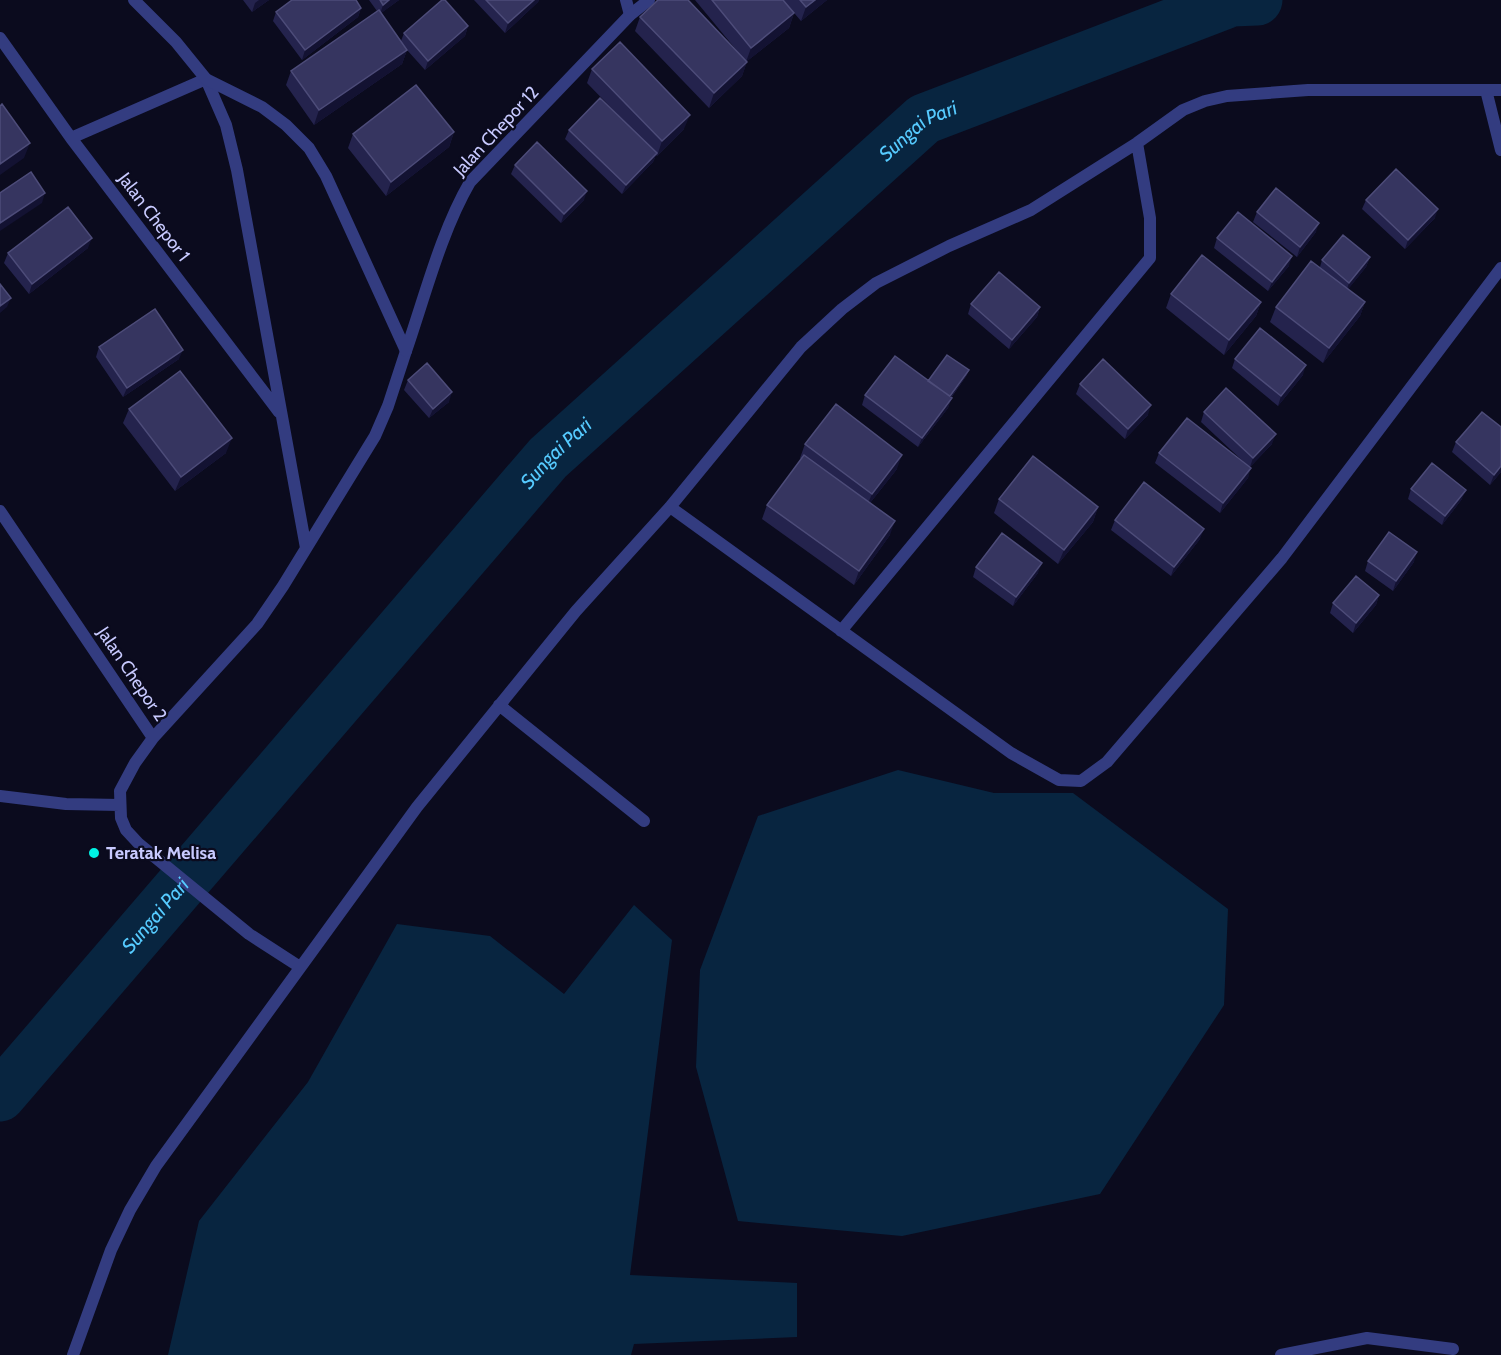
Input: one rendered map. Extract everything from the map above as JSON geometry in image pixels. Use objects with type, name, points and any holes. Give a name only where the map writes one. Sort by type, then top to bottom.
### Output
[{"type":"street","points":[[134,0],[176,42],[206,79],[262,107],[286,125],[309,148],[326,176],[406,351]]},
{"type":"street","points":[[626,0],[630,15]]},
{"type":"street","name":"Jalan Chepor 12","points":[[153,738],[256,624],[306,548],[375,435],[388,406],[448,228],[459,200],[470,182],[630,15],[649,0]]},
{"type":"street","name":"Jalan Chepor 1","points":[[0,38],[71,138],[281,416]]},
{"type":"street","points":[[71,138],[206,79]]},
{"type":"street","name":"Jalan Chepor 1","points":[[206,79],[226,125],[237,170],[306,548]]},
{"type":"street","points":[[72,1355],[111,1250],[130,1210],[156,1166],[417,807],[576,611],[670,507],[801,347],[842,309],[876,283],[950,246],[1031,210],[1137,143],[1184,110],[1205,101],[1227,96],[1319,89],[1501,90]]},
{"type":"street","points":[[1486,90],[1501,150]]},
{"type":"street","points":[[841,631],[1149,258],[1150,219],[1137,143]]},
{"type":"street","points":[[670,507],[1011,753],[1059,780],[1081,781],[1107,762],[1282,558],[1501,268]]},
{"type":"street","name":"Jalan Chepor 2","points":[[0,511],[153,738],[135,763],[120,791],[120,805]]},
{"type":"street","points":[[499,705],[644,821]]},
{"type":"street","points":[[0,796],[66,804],[120,805],[121,818],[126,830],[139,844],[249,934],[300,967]]},
{"type":"street","points":[[1281,1355],[1367,1338],[1453,1349]]},
{"type":"water","points":[[898,770],[994,793],[1073,793],[1228,909],[1224,1005],[1100,1194],[902,1236],[738,1221],[696,1067],[700,970],[758,816]]},
{"type":"water","points":[[634,905],[672,940],[630,1275],[797,1283],[797,1337],[634,1344],[631,1355],[168,1355],[199,1221],[308,1082],[397,924],[490,936],[564,994]]},
{"type":"building","points":[[292,0],[356,0],[361,8],[305,50],[276,12]]},
{"type":"building","points":[[442,0],[445,0],[468,26],[428,61],[404,33]]},
{"type":"building","points":[[486,0],[534,0],[508,23]]},
{"type":"building","points":[[658,0],[688,0],[747,62],[714,93],[640,17]]},
{"type":"building","points":[[712,0],[783,0],[794,13],[751,48]]},
{"type":"building","points":[[800,0],[815,0],[806,7]]},
{"type":"building","points":[[379,10],[407,50],[319,110],[291,71]]},
{"type":"building","points":[[620,42],[690,115],[662,141],[592,69]]},
{"type":"building","points":[[416,85],[454,132],[391,182],[353,134]]},
{"type":"building","points":[[600,98],[657,153],[626,185],[569,130]]},
{"type":"building","points":[[2,104],[30,143],[0,164],[0,106]]},
{"type":"building","points":[[537,142],[587,191],[564,214],[515,165]]},
{"type":"building","points":[[1396,169],[1438,209],[1408,240],[1366,200]]},
{"type":"building","points":[[31,172],[45,193],[0,223],[0,193]]},
{"type":"building","points":[[1276,188],[1319,223],[1300,247],[1257,212]]},
{"type":"building","points":[[68,207],[92,238],[32,284],[8,253]]},
{"type":"building","points":[[1238,212],[1292,256],[1272,282],[1217,238]]},
{"type":"building","points":[[1343,235],[1370,257],[1349,283],[1322,260]]},
{"type":"building","points":[[1202,255],[1261,302],[1229,340],[1171,294]]},
{"type":"building","points":[[1311,261],[1365,302],[1329,348],[1276,307]]},
{"type":"building","points":[[999,272],[1040,307],[1012,340],[971,304]]},
{"type":"building","points":[[0,284],[11,298],[0,306]]},
{"type":"building","points":[[155,309],[183,350],[127,388],[99,347]]},
{"type":"building","points":[[1260,328],[1306,365],[1281,396],[1235,359]]},
{"type":"building","points":[[947,355],[969,370],[950,396],[928,381]]},
{"type":"building","points":[[895,356],[952,398],[922,438],[865,395]]},
{"type":"building","points":[[1103,359],[1151,405],[1128,429],[1080,384]]},
{"type":"building","points":[[427,363],[452,392],[433,409],[408,380]]},
{"type":"building","points":[[180,371],[232,438],[181,477],[129,409]]},
{"type":"building","points":[[1226,388],[1276,434],[1253,458],[1204,412]]},
{"type":"building","points":[[836,404],[902,455],[872,494],[805,444]]},
{"type":"building","points":[[1482,412],[1501,427],[1501,466],[1494,475],[1456,442]]},
{"type":"building","points":[[1187,418],[1251,468],[1223,503],[1159,453]]},
{"type":"building","points":[[804,455],[895,521],[859,571],[767,505]]},
{"type":"building","points":[[1033,456],[1098,507],[1064,550],[999,499]]},
{"type":"building","points":[[1432,463],[1466,490],[1445,516],[1411,489]]},
{"type":"building","points":[[1144,482],[1204,529],[1174,567],[1115,520]]},
{"type":"building","points":[[1389,532],[1417,552],[1396,581],[1368,561]]},
{"type":"building","points":[[1002,533],[1042,563],[1016,597],[976,567]]},
{"type":"building","points":[[1356,576],[1379,595],[1356,623],[1333,603]]},
{"type":"waterway","name":"Sungai Pari","points":[[0,1096],[548,458],[924,119],[1232,1],[1257,0]]},
{"type":"place","name":"Teratak Melisa","points":[[94,853]]}]
